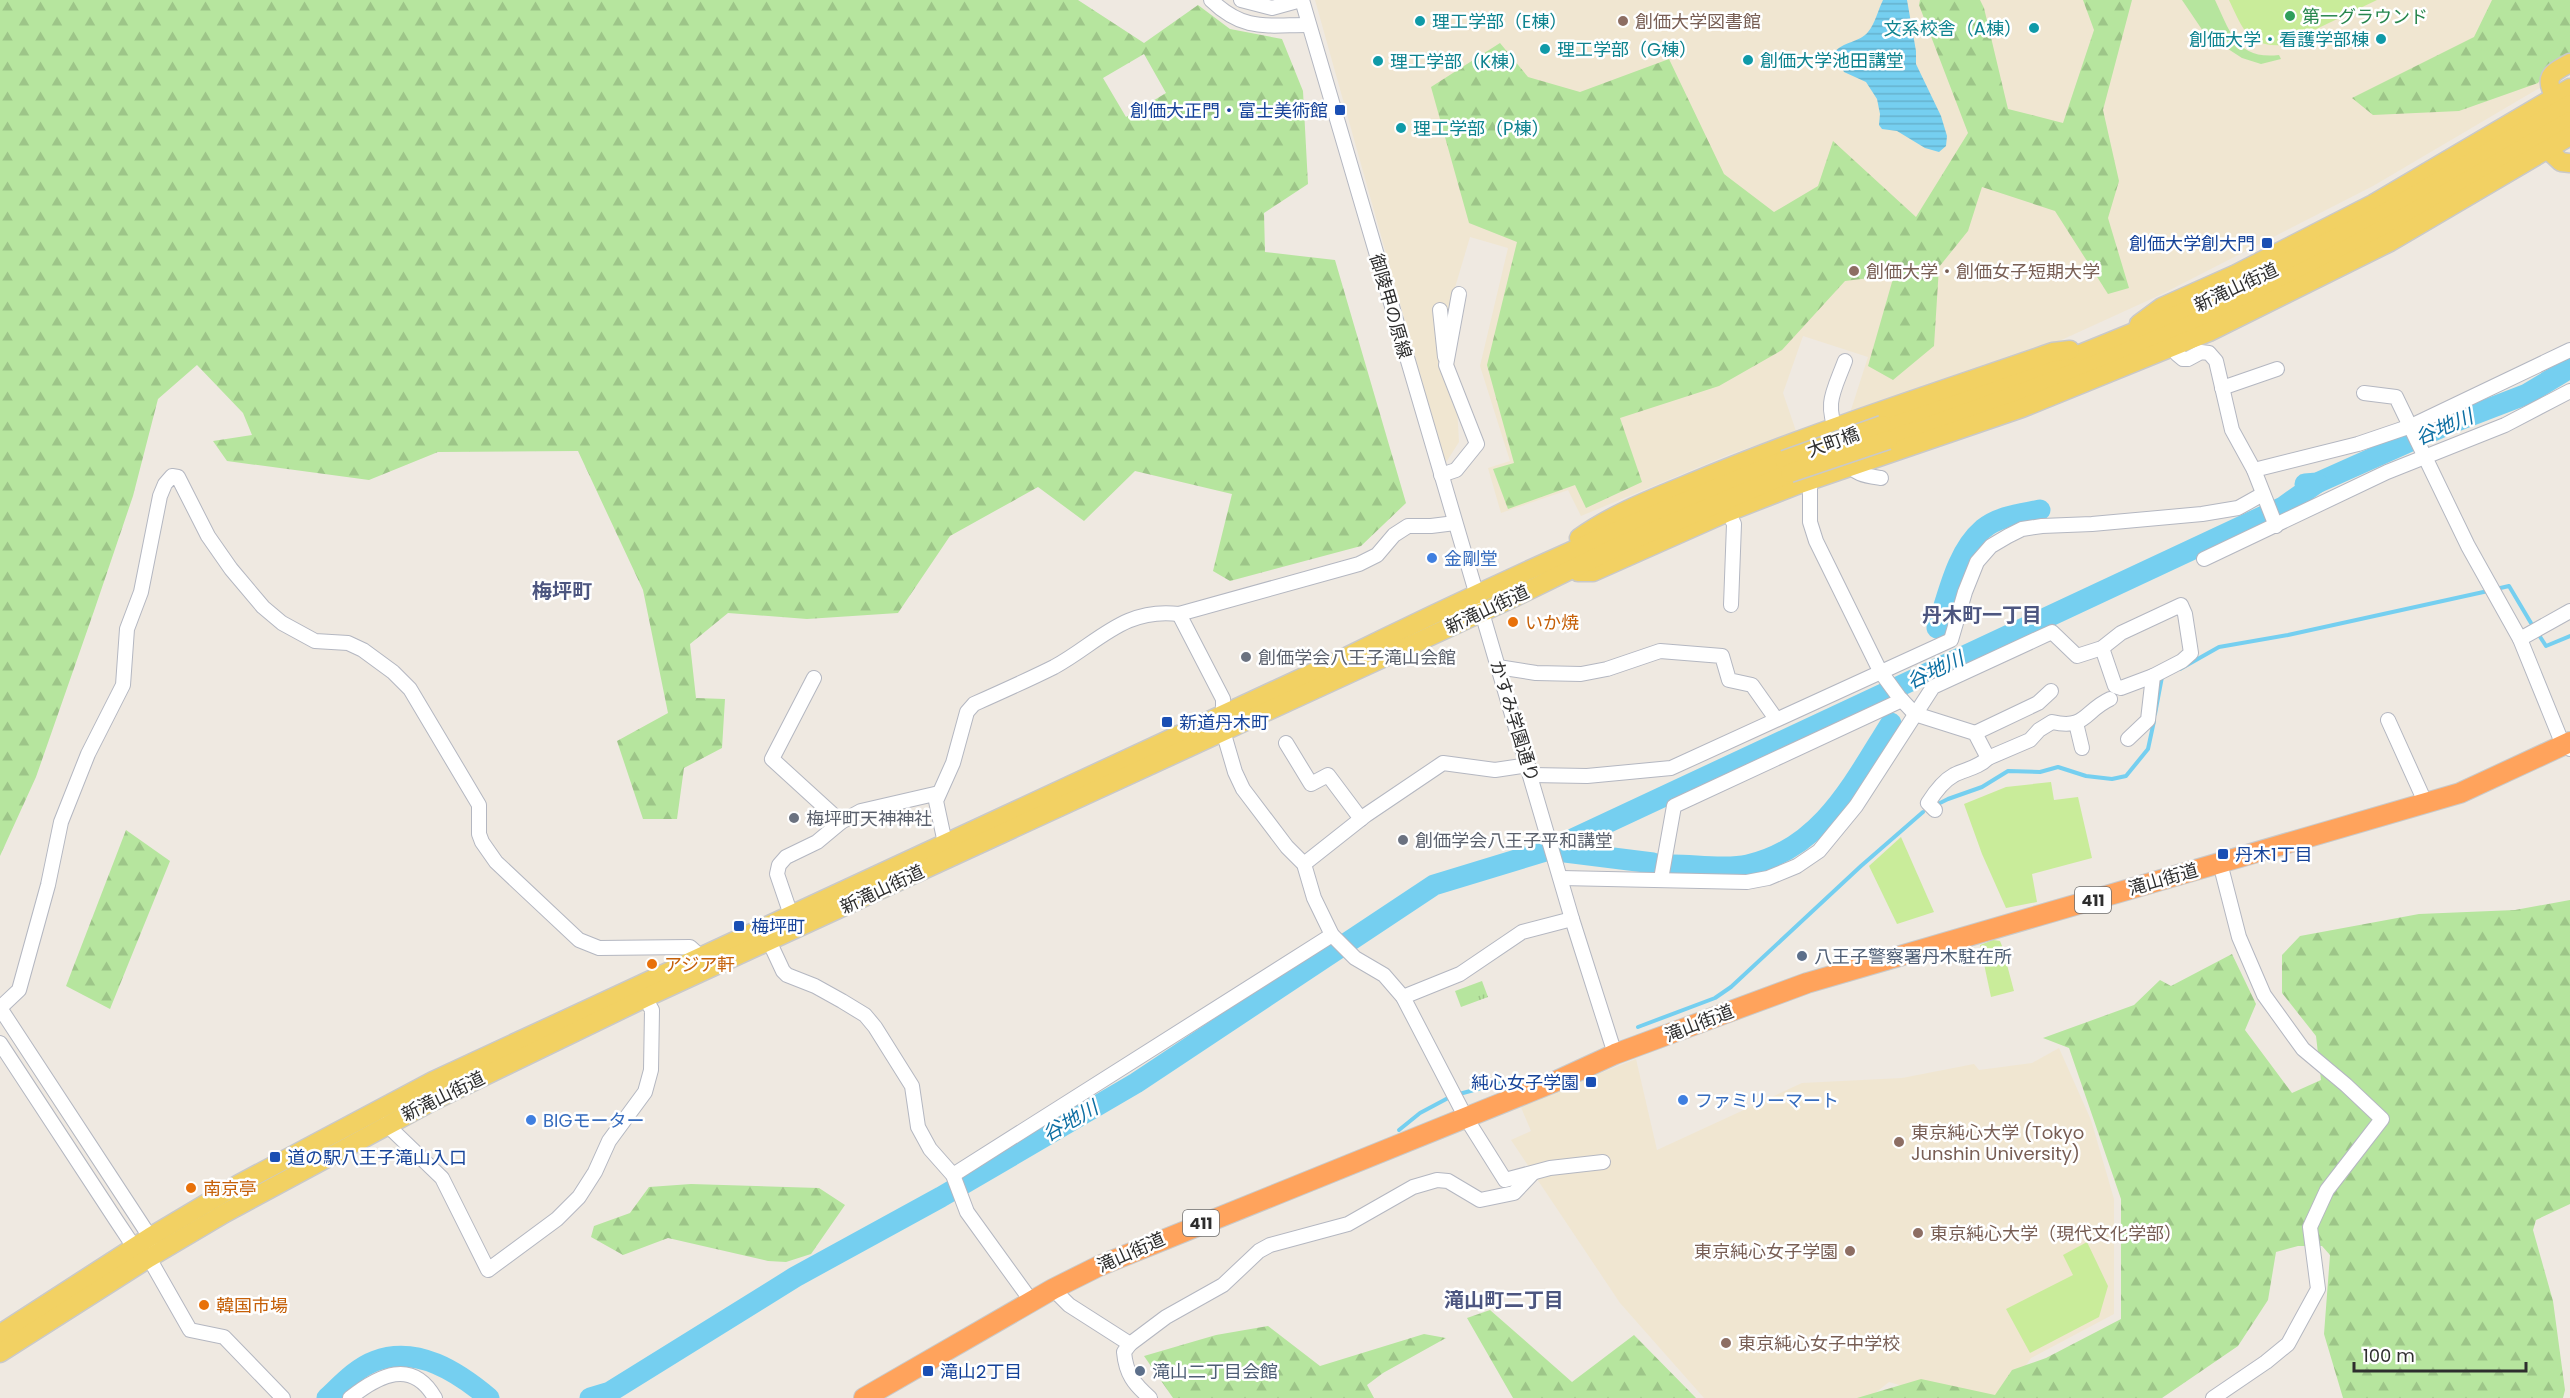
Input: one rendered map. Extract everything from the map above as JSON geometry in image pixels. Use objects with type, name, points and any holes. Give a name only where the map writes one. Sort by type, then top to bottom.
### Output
[{"type":"highway","name":"滝山街道","points":[[864,1398],[1053,1289],[1134,1250],[1466,1118],[1615,1054],[1807,983],[2426,804],[2460,793],[2568,746]]},
{"type":"main road","points":[[1885,432],[1974,394],[2118,339],[2162,307],[2236,274],[2373,204],[2565,96],[2550,87],[2550,77],[2570,63]]},
{"type":"main road","name":"新滝山街道","points":[[1885,432],[1986,406],[2166,336],[2275,286],[2428,206],[2570,121]]},
{"type":"main road","points":[[1564,573],[1593,572],[1728,512],[1810,480],[2022,408],[2210,332],[2370,253],[2570,136]]},
{"type":"main road","points":[[2547,149],[2561,162],[2570,163]]},
{"type":"main road","points":[[1548,560],[1599,523],[1794,441],[2052,352],[2089,351]]},
{"type":"main road","name":"大町橋","points":[[1787,467],[1885,432]]},
{"type":"main road","name":"新滝山街道","points":[[0,1334],[150,1236],[249,1179],[405,1095],[700,956],[791,915],[855,893],[1222,723],[1476,592],[1548,560],[1787,467]]},
{"type":"main road","name":"新滝山街道","points":[[0,1353],[149,1258],[267,1189],[386,1124],[645,998],[769,941],[945,843],[1482,611],[1787,467]]},
{"type":"street","points":[[1211,0],[1221,10],[1246,23],[1269,27],[1308,25]]},
{"type":"street","points":[[1241,0],[1272,8],[1301,0]]},
{"type":"street","name":"御陵甲の原線","points":[[1301,0],[1482,611]]},
{"type":"street","points":[[1446,365],[1459,294]]},
{"type":"street","points":[[1440,310],[1441,336],[1446,365],[1477,444],[1456,470],[1441,475]]},
{"type":"street","points":[[2175,346],[2177,354],[2183,359],[2188,359],[2201,352],[2209,353],[2216,362],[2232,430],[2254,470],[2275,524]]},
{"type":"street","points":[[2254,470],[2412,428],[2570,350]]},
{"type":"street","points":[[1845,362],[1830,402],[1830,416],[1849,466],[1862,476],[1881,478]]},
{"type":"street","points":[[2222,388],[2277,369]]},
{"type":"street","points":[[2204,559],[2423,454],[2505,425],[2570,391]]},
{"type":"street","points":[[2364,393],[2396,397],[2468,546],[2520,639],[2568,746]]},
{"type":"street","points":[[1794,441],[1810,480],[1810,522],[1816,541],[1882,674],[1915,714],[1975,734],[1988,759]]},
{"type":"street","points":[[149,1258],[150,1236],[0,1008],[19,990],[48,885],[56,837],[61,822],[88,754],[123,685],[127,629],[141,592],[160,496],[165,484],[172,476],[178,477],[214,545],[264,607],[282,623],[315,640],[348,643],[363,650],[393,672],[410,689],[479,805],[479,834],[482,842],[496,862],[579,940],[599,948],[690,947],[700,956]]},
{"type":"street","points":[[1304,864],[1361,819],[1443,763],[1496,770],[1530,770],[1587,776],[1671,768],[1776,719],[1882,674],[1951,640],[1965,592],[1977,562],[1992,546],[2022,530],[2042,526],[2202,514],[2238,508],[2264,497]]},
{"type":"street","points":[[1728,512],[1734,524],[1738,566],[1731,605]]},
{"type":"street","points":[[945,843],[936,801],[953,763],[967,712],[974,704],[1055,666],[1114,626],[1154,613],[1179,614],[1359,564],[1377,555],[1394,535],[1408,526],[1431,526],[1455,522]]},
{"type":"street","points":[[1615,1054],[1560,875],[1747,882],[1768,878],[1797,866],[1819,851],[1856,806],[1933,687],[2057,629],[2077,656],[2102,648],[2121,633],[2181,605],[2185,614],[2191,653],[2182,661],[2121,688],[2115,686],[2102,648]]},
{"type":"street","name":"かすみ学園通り","points":[[1482,611],[1560,875]]},
{"type":"street","points":[[2520,639],[2570,611]]},
{"type":"street","points":[[1179,614],[1223,699],[1222,723],[1235,772],[1243,789],[1287,847],[1304,864],[1314,898],[1333,936],[1355,958],[1384,975],[1403,997],[1466,1118],[1505,1180],[1550,1168],[1603,1161]]},
{"type":"street","points":[[1498,667],[1536,673],[1581,674],[1607,669],[1660,651],[1722,656],[1729,680],[1752,685],[1776,719]]},
{"type":"street","points":[[2128,740],[2148,720],[2152,676]]},
{"type":"street","points":[[814,678],[772,759],[841,822]]},
{"type":"street","points":[[1975,734],[2038,703],[2051,691]]},
{"type":"street","points":[[1661,879],[1674,806],[1901,699]]},
{"type":"street","points":[[1935,810],[1928,803],[1939,787],[1953,776],[1977,767],[1988,759],[2030,740],[2038,730],[2052,722],[2069,726],[2076,723],[2090,716],[2095,706],[2110,699]]},
{"type":"street","points":[[2388,720],[2426,804]]},
{"type":"street","points":[[2076,723],[2082,748]]},
{"type":"street","points":[[1286,743],[1311,784],[1328,775],[1361,819]]},
{"type":"street","points":[[791,915],[777,874],[779,865],[786,857],[817,842],[841,822],[861,811],[939,793]]},
{"type":"street","points":[[2213,1398],[2288,1344],[2318,1289],[2310,1227],[2327,1190],[2382,1119],[2303,1049],[2264,995],[2240,937],[2220,863]]},
{"type":"street","points":[[1403,997],[1460,974],[1522,932],[1572,919]]},
{"type":"street","points":[[953,1178],[1333,936]]},
{"type":"street","points":[[769,941],[783,971],[842,1001],[865,1015],[875,1027],[912,1086],[918,1127],[930,1149],[953,1178],[964,1208],[1032,1302]]},
{"type":"street","points":[[386,1124],[442,1178],[488,1270],[557,1220],[579,1197],[595,1172],[609,1141],[645,1092],[651,1070],[652,1010],[645,998]]},
{"type":"street","points":[[0,1043],[134,1247],[149,1258],[190,1330],[224,1337],[283,1398]]},
{"type":"street","points":[[1150,1398],[1131,1380],[1125,1366],[1124,1352],[1130,1344],[1166,1317],[1223,1285],[1259,1251],[1270,1245],[1348,1224],[1413,1187],[1437,1180],[1448,1181],[1480,1200],[1514,1192],[1534,1172]]},
{"type":"street","points":[[1053,1289],[1069,1305],[1130,1344]]},
{"type":"street","points":[[351,1398],[367,1385],[387,1375],[405,1374],[418,1377],[429,1387],[435,1398]]},
{"type":"shaded area","name":"創価大学・創価女子短期大学","points":[[1315,0],[2570,0],[2570,73],[2536,90],[2373,186],[2160,295],[2057,342],[1849,416],[1868,357],[1803,336],[1783,393],[1796,431],[1728,455],[1581,516],[1568,490],[1501,513],[1488,468],[1510,461],[1480,366],[1508,248],[1470,237],[1451,301],[1459,442],[1445,464]]},
{"type":"shaded area","name":"東京純心女子学園","points":[[2059,1048],[2091,1120],[2114,1199],[2114,1314],[2031,1358],[2003,1398],[1944,1398],[1889,1382],[1869,1398],[1704,1398],[1620,1303],[1511,1140],[1531,1131],[1520,1105],[1636,1059],[1657,1150],[1802,1083],[1902,1078],[1974,1064],[1979,1070],[2032,1063]]},
{"type":"green space","points":[[0,0],[1078,0],[1144,43],[1198,5],[1230,29],[1282,39],[1303,91],[1308,184],[1264,213],[1265,252],[1335,260],[1406,503],[1361,546],[1230,581],[1213,571],[1232,494],[1135,471],[1084,521],[1038,487],[950,536],[898,613],[807,619],[728,613],[690,644],[696,698],[725,699],[722,748],[684,768],[677,819],[643,819],[617,741],[668,713],[643,590],[578,451],[438,452],[369,480],[227,461],[213,441],[252,435],[243,413],[197,365],[158,399],[133,496],[94,611],[36,777],[0,856]],"holes":[[[1144,54],[1166,93],[1126,117],[1103,78]]]},
{"type":"green space","points":[[1920,0],[1980,0],[1984,8],[2008,109],[2063,123],[2094,30],[2083,0],[2132,0],[2103,110],[2119,181],[2108,218],[2129,288],[2108,294],[2055,211],[1982,187],[1968,231],[1939,267],[1934,346],[1893,380],[1868,366],[1894,275],[1845,281],[1782,350],[1719,386],[1620,418],[1642,482],[1586,508],[1575,485],[1508,509],[1493,469],[1514,463],[1487,365],[1517,242],[1469,223],[1431,87],[1500,43],[1528,77],[1580,92],[1669,59],[1724,174],[1774,212],[1818,186],[1833,141],[1916,217],[1968,133],[1919,5]]},
{"type":"green space","points":[[2182,0],[2215,0],[2231,33],[2244,48],[2253,53],[2279,55],[2281,59],[2261,64],[2242,58],[2205,34]]},
{"type":"green space","name":"第一グラウンド","points":[[2229,0],[2377,0],[2283,45],[2271,45],[2262,43],[2248,34]]},
{"type":"green space","points":[[2492,0],[2570,0],[2570,53],[2550,64],[2538,83],[2459,111],[2373,115],[2352,98],[2474,37]]},
{"type":"green space","points":[[2051,782],[2054,800],[2078,797],[2092,858],[2032,874],[2037,902],[2006,908],[1982,854],[1964,804],[2006,787]]},
{"type":"green space","points":[[126,830],[170,861],[110,1009],[66,986]]},
{"type":"green space","points":[[1901,837],[1934,912],[1897,924],[1869,866]]},
{"type":"green space","points":[[2570,900],[2570,1204],[2536,1220],[2533,1230],[2553,1301],[2565,1390],[2563,1398],[2343,1398],[2324,1334],[2330,1255],[2322,1246],[2298,1246],[2276,1252],[2268,1300],[2238,1346],[2162,1398],[1857,1398],[1921,1379],[1995,1395],[2012,1370],[2046,1358],[2121,1319],[2121,1199],[2069,1048],[2043,1038],[2134,1005],[2160,980],[2171,986],[2232,954],[2256,1004],[2245,1030],[2292,1093],[2321,1080],[2316,1036],[2282,993],[2282,955],[2300,936],[2419,914],[2515,910]]},
{"type":"green space","points":[[1993,940],[2000,941],[2014,991],[1991,997],[1980,945]]},
{"type":"green space","points":[[1482,981],[1488,997],[1461,1007],[1455,991]]},
{"type":"green space","points":[[691,1184],[819,1188],[845,1205],[811,1254],[786,1262],[768,1261],[668,1238],[623,1255],[591,1237],[594,1226],[630,1213],[649,1187]]},
{"type":"green space","points":[[2087,1242],[2108,1286],[2099,1317],[2030,1353],[2006,1309],[2073,1275],[2063,1255]]},
{"type":"green space","points":[[1490,1310],[1572,1382],[1634,1335],[1696,1398],[1513,1398],[1467,1318]]},
{"type":"green space","points":[[1268,1326],[1320,1366],[1424,1334],[1446,1338],[1383,1373],[1367,1385],[1374,1398],[1173,1398],[1144,1356],[1216,1335]]},
{"type":"water","points":[[1883,0],[1907,0],[1916,51],[1916,64],[1941,116],[1947,136],[1946,146],[1939,152],[1925,148],[1897,131],[1882,129],[1879,125],[1880,114],[1877,99],[1866,82],[1844,72],[1834,53],[1868,32]]},
{"type":"waterway","name":"谷地川","points":[[2305,484],[2317,483],[2449,424],[2527,394],[2570,368]]},
{"type":"waterway","name":"谷地川","points":[[590,1398],[610,1392],[795,1277],[941,1197],[1136,1083],[1434,885],[1549,850],[2283,507],[2317,483]]},
{"type":"waterway","name":"谷地川","points":[[1937,628],[1959,562],[1974,539],[1983,529],[1996,521],[2040,510]]},
{"type":"waterway","points":[[2496,589],[2509,586],[2531,623]]},
{"type":"waterway","points":[[2180,669],[2219,647],[2288,635],[2488,591]]},
{"type":"waterway","points":[[2537,632],[2546,646],[2570,636]]},
{"type":"waterway","points":[[2155,714],[2162,677],[2165,675]]},
{"type":"waterway","points":[[1936,805],[1982,787],[2008,771],[2040,772],[2058,767],[2086,776],[2112,779],[2126,776],[2148,749],[2154,721]]},
{"type":"waterway","name":"谷地川","points":[[1673,865],[1721,867],[1748,865],[1774,856],[1796,844],[1816,828],[1849,790],[1891,723]]},
{"type":"waterway","points":[[1638,1027],[1715,998],[1731,987],[1861,866],[1923,812]]},
{"type":"waterway","name":"谷地川","points":[[1549,850],[1653,863]]},
{"type":"waterway","points":[[1459,1094],[1501,1083]]},
{"type":"waterway","points":[[1399,1130],[1420,1113],[1450,1097]]},
{"type":"waterway","name":"谷地川","points":[[327,1398],[349,1377],[368,1364],[391,1357],[406,1356],[436,1364],[450,1371],[489,1398]]},
{"type":"place","name":"第一グラウンド","points":[[2290,16]]},
{"type":"place","name":"理工学部（E棟）","points":[[1420,21]]},
{"type":"place","name":"創価大学図書館","points":[[1623,21]]},
{"type":"place","name":"文系校舎（A棟）","points":[[2034,28]]},
{"type":"place","name":"創価大学・看護学部棟","points":[[2381,39]]},
{"type":"place","name":"理工学部（G棟）","points":[[1545,49]]},
{"type":"place","name":"創価大学池田講堂","points":[[1748,60]]},
{"type":"place","name":"理工学部（K棟）","points":[[1378,61]]},
{"type":"place","name":"創価大正門・富士美術館","points":[[1340,110]]},
{"type":"place","name":"理工学部（P棟）","points":[[1401,128]]},
{"type":"place","name":"創価大学創大門","points":[[2267,243]]},
{"type":"place","name":"創価大学・創価女子短期大学","points":[[1854,271]]},
{"type":"place","name":"金剛堂","points":[[1432,558]]},
{"type":"place","name":"いか焼","points":[[1513,622]]},
{"type":"place","name":"創価学会八王子滝山会館","points":[[1246,657]]},
{"type":"place","name":"新道丹木町","points":[[1167,722]]},
{"type":"place","name":"梅坪町天神神社","points":[[794,818]]},
{"type":"place","name":"創価学会八王子平和講堂","points":[[1403,840]]},
{"type":"place","name":"丹木1丁目","points":[[2223,854]]},
{"type":"place","name":"梅坪町","points":[[739,926]]},
{"type":"place","name":"八王子警察署丹木駐在所","points":[[1802,956]]},
{"type":"place","name":"アジア軒","points":[[652,964]]},
{"type":"place","name":"純心女子学園","points":[[1591,1082]]},
{"type":"place","name":"ファミリーマート","points":[[1683,1100]]},
{"type":"place","name":"BIGモーター","points":[[531,1120]]},
{"type":"place","name":"東京純心大学 (Tokyo Junshin University)","points":[[1899,1142]]},
{"type":"place","name":"道の駅八王子滝山入口","points":[[275,1157]]},
{"type":"place","name":"南京亭","points":[[191,1188]]},
{"type":"place","name":"東京純心大学（現代文化学部）","points":[[1918,1233]]},
{"type":"place","name":"東京純心女子学園","points":[[1850,1251]]},
{"type":"place","name":"韓国市場","points":[[204,1305]]},
{"type":"place","name":"東京純心女子中学校","points":[[1726,1343]]},
{"type":"place","name":"滝山2丁目","points":[[928,1371]]},
{"type":"place","name":"滝山二丁目会館","points":[[1140,1371]]},
{"type":"district","name":"梅坪町","points":[[562,591]]},
{"type":"district","name":"丹木町一丁目","points":[[1982,615]]},
{"type":"district","name":"滝山町二丁目","points":[[1504,1300]]}]
